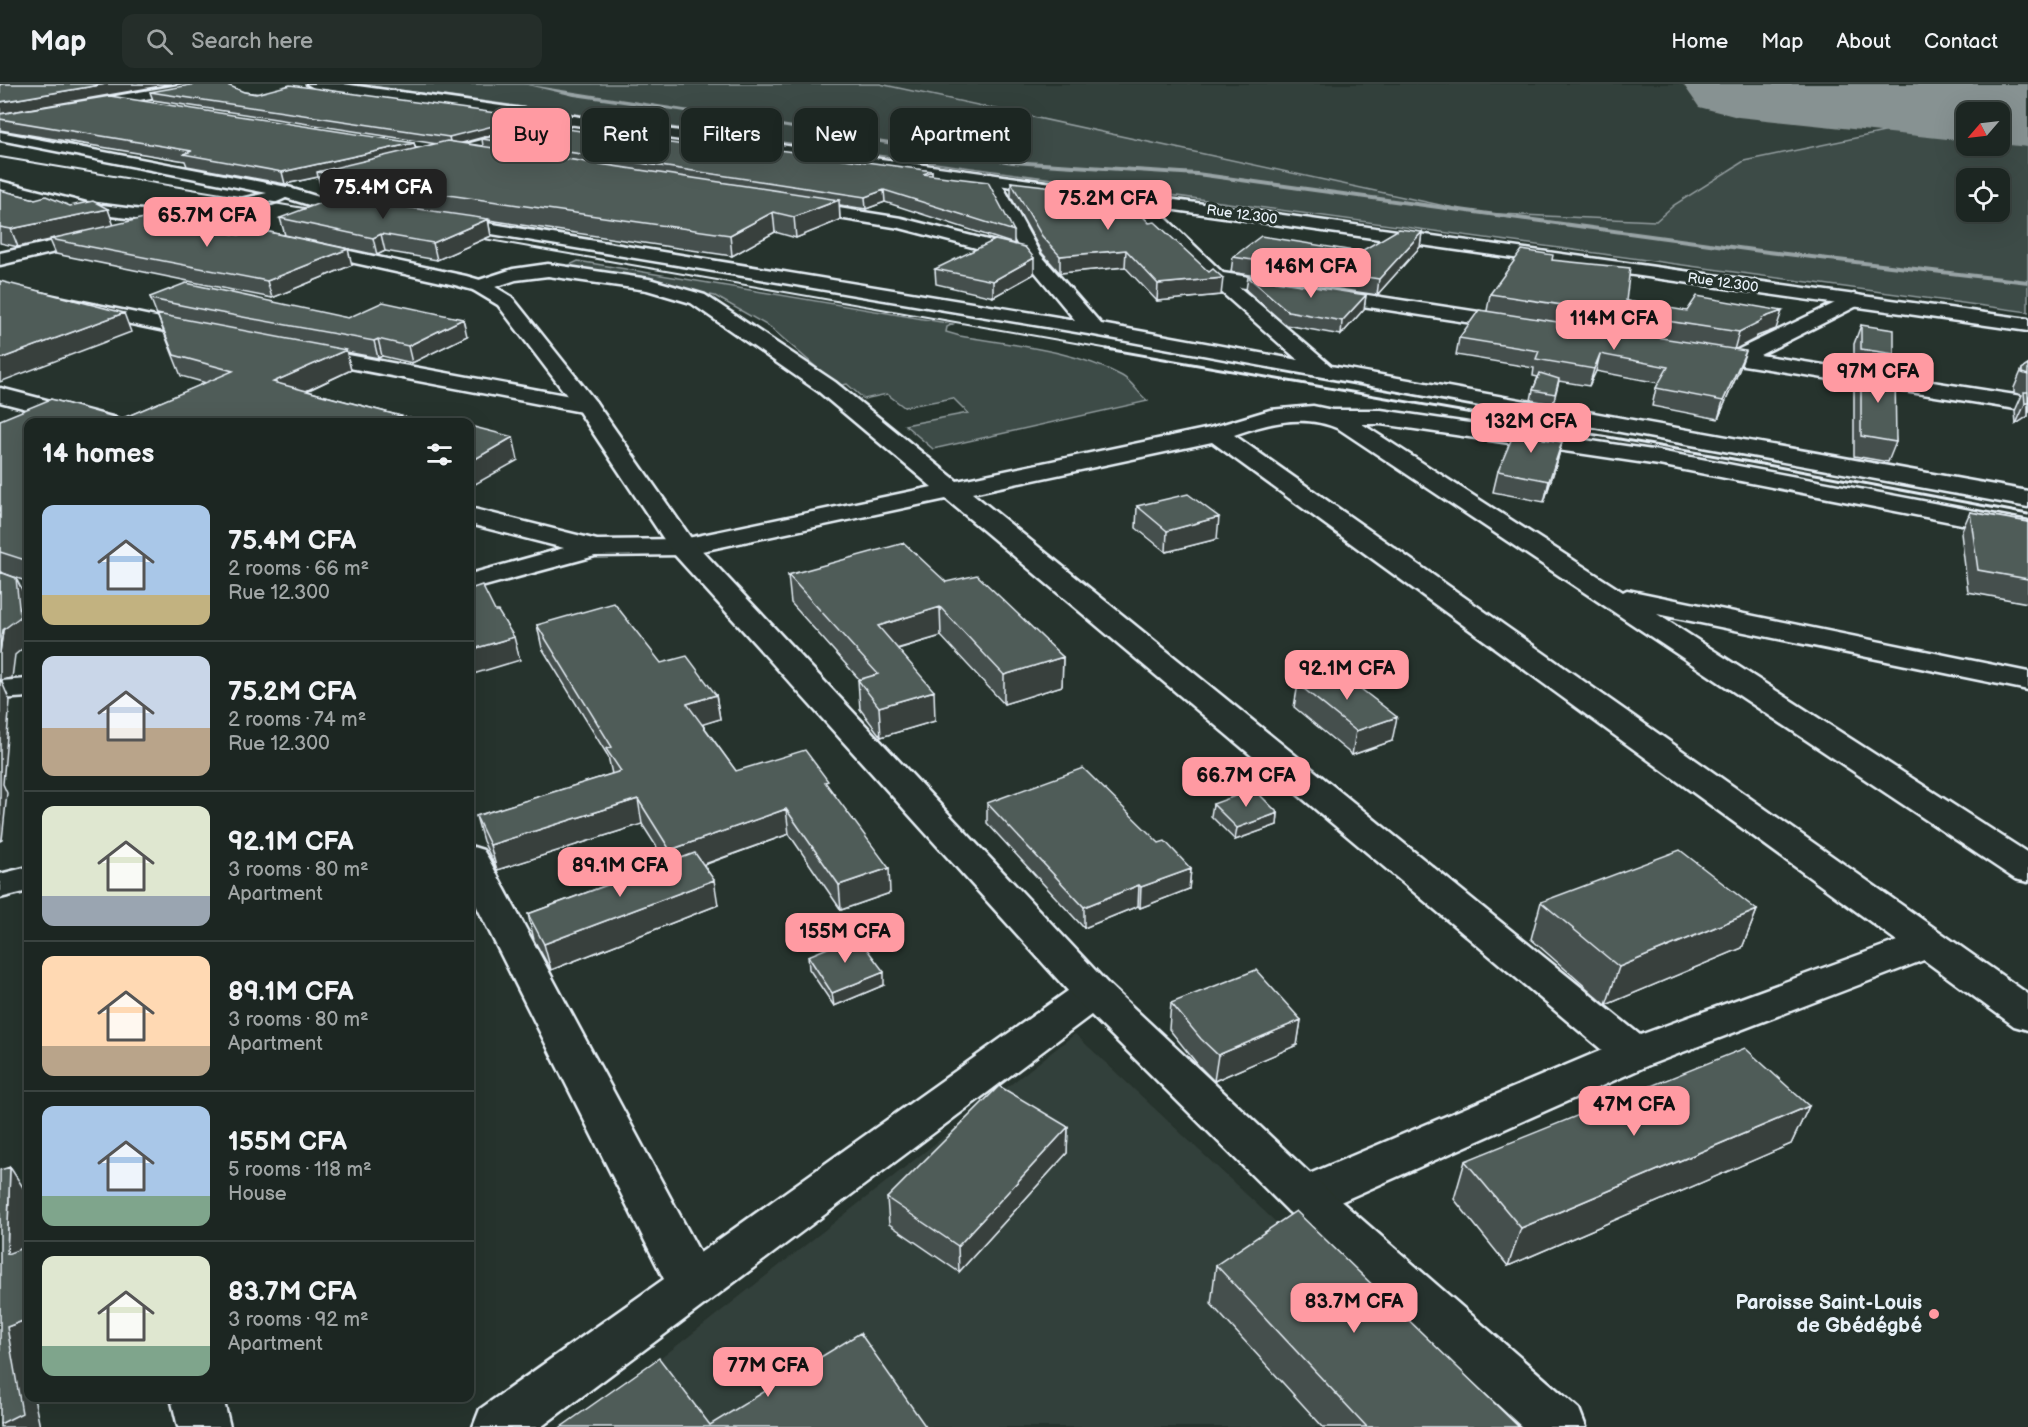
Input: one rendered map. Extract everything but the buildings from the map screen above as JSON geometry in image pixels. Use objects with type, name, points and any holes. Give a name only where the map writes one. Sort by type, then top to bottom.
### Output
[{"type":"street","points":[[0,120],[209,84]]},
{"type":"street","name":"Rue 12.300","points":[[314,84],[2028,324]]},
{"type":"street","points":[[111,100],[169,109]]},
{"type":"street","points":[[420,156],[448,153],[573,120]]},
{"type":"street","points":[[0,136],[286,192],[320,203],[387,213]]},
{"type":"street","points":[[448,153],[484,159]]},
{"type":"street","points":[[991,179],[1032,256],[1094,329]]},
{"type":"street","points":[[0,259],[262,201],[318,184]]},
{"type":"street","points":[[0,186],[86,208],[177,219],[480,286],[505,301],[587,406],[683,547],[1093,993],[1304,1197],[1560,1427]]},
{"type":"street","points":[[1136,199],[1217,278],[1324,371]]},
{"type":"street","points":[[779,204],[902,223],[1032,256]]},
{"type":"street","points":[[421,218],[1094,329],[2028,499]]},
{"type":"street","points":[[480,286],[513,275],[548,270],[649,285],[698,299],[827,387],[1634,1054]]},
{"type":"street","points":[[1217,278],[1537,327]]},
{"type":"street","points":[[0,291],[221,337]]},
{"type":"street","points":[[1738,358],[1854,300]]},
{"type":"street","points":[[280,348],[587,406]]},
{"type":"street","points":[[1679,349],[2028,404]]},
{"type":"street","points":[[0,395],[89,418]]},
{"type":"street","points":[[474,581],[594,548],[683,547],[951,488],[1216,434],[1244,424],[1307,413],[1381,417],[1659,458],[2028,529]]},
{"type":"street","points":[[1328,415],[1347,424],[2028,870]]},
{"type":"street","points":[[1216,434],[2028,1015]]},
{"type":"street","points":[[474,517],[594,548]]},
{"type":"street","points":[[0,581],[24,590]]},
{"type":"street","points":[[1609,595],[2028,681]]},
{"type":"street","points":[[0,690],[24,688]]},
{"type":"street","points":[[474,866],[692,1286]]},
{"type":"street","points":[[0,886],[24,880]]},
{"type":"street","points":[[1304,1197],[1634,1054],[1927,944]]},
{"type":"street","points":[[499,1427],[1093,993]]},
{"type":"street","points":[[198,1402],[204,1427]]},
{"type":"shaded area","points":[[355,84],[2028,84],[2028,312],[927,162],[1031,162],[1031,108],[890,108],[890,157],[878,155],[878,108],[794,108],[794,144],[782,142],[782,108],[681,108],[681,128],[669,127],[669,108],[582,108],[582,115],[570,113],[570,108],[531,108]]},
{"type":"shaded area","points":[[355,84],[880,84],[991,108],[890,108],[890,157],[878,155],[878,108],[794,108],[794,144],[782,142],[782,108],[681,108],[681,128],[669,127],[669,108],[582,108],[582,115],[570,113],[570,108],[531,108]]},
{"type":"shaded area","points":[[1031,117],[1477,213],[1656,221],[1674,205],[1744,161],[1889,131],[1956,137],[1956,156],[2010,156],[2010,142],[2028,143],[2028,312],[927,162],[1031,162]]},
{"type":"shaded area","points":[[578,261],[953,324],[947,327],[946,332],[1064,354],[1103,367],[1126,379],[1148,401],[933,449],[905,425],[968,413],[953,398],[904,407],[887,394],[864,399],[847,384],[838,386],[770,327],[715,296],[621,277],[561,269]]},
{"type":"shaded area","points":[[1075,1034],[1495,1427],[573,1427]]},
{"type":"waterway","points":[[525,84],[574,95],[679,109],[1012,162],[1197,174],[1768,252],[2028,282]]},
{"type":"runway","points":[[1738,84],[2028,112]]},
{"type":"railway","points":[[0,157],[322,211]]},
{"type":"railway","points":[[467,236],[1115,350]]},
{"type":"railway","points":[[1107,349],[1773,466],[2028,514]]},
{"type":"place","name":"Paroisse Saint-Louis de Gbédégbé","points":[[1934,1314]]}]
